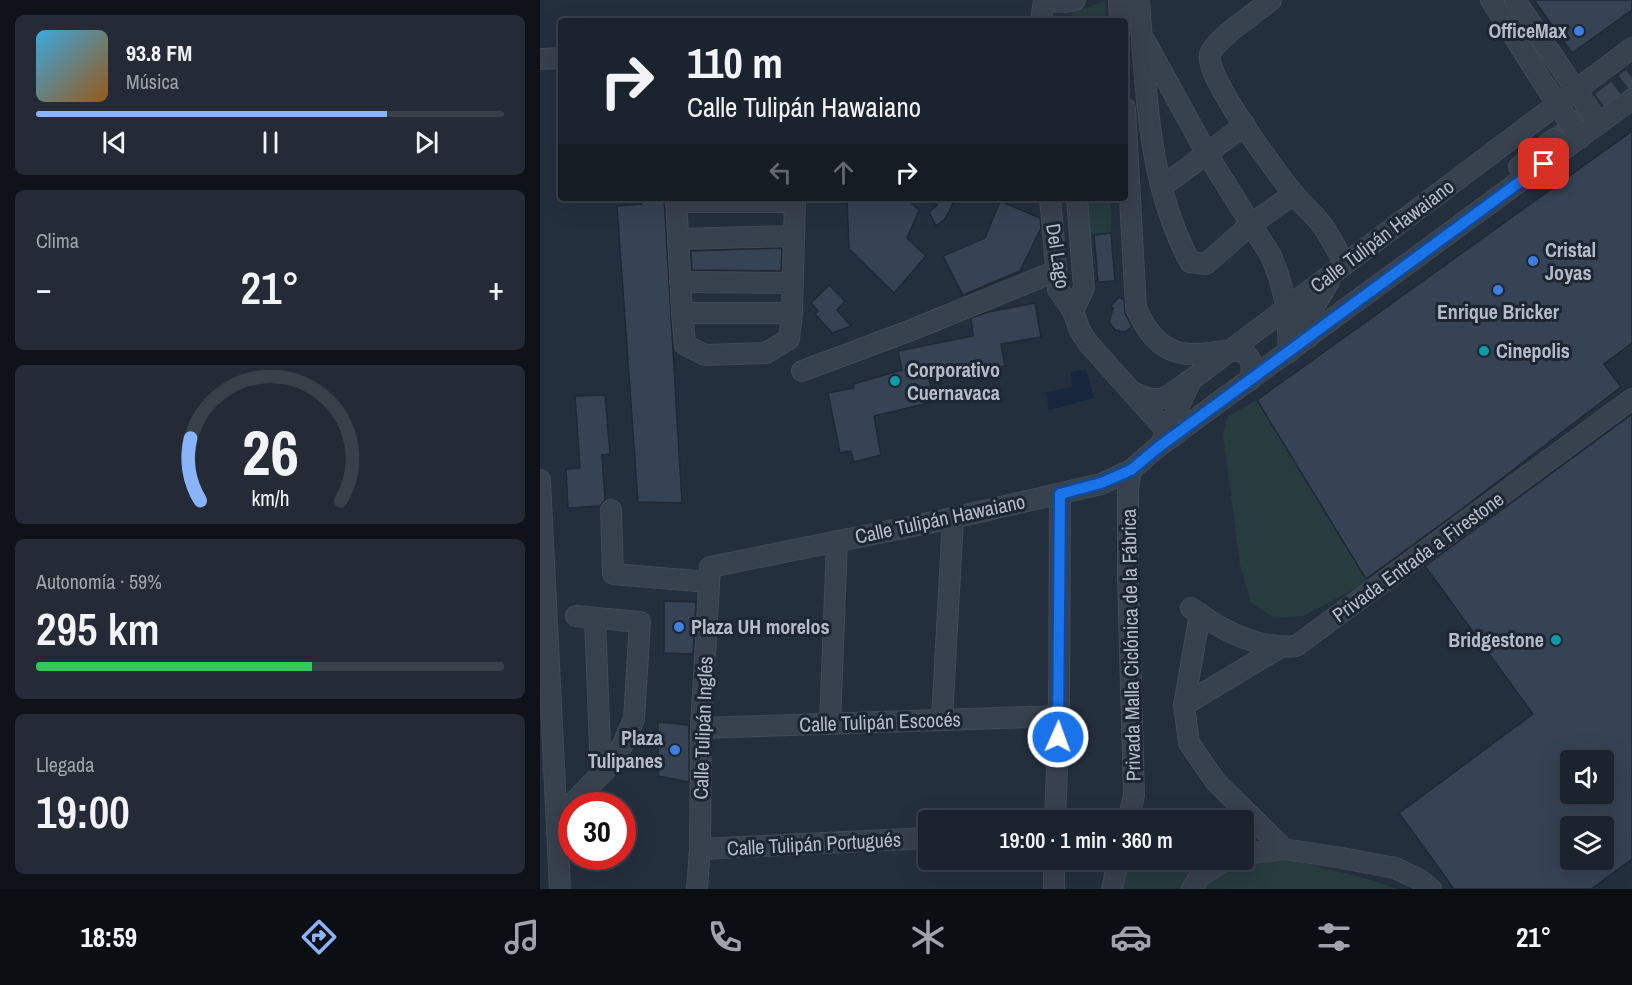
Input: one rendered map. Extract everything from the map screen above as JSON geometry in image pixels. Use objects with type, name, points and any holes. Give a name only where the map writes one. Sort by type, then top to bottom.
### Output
[{"type":"street","points":[[1041,18],[1044,0],[1068,6]]},
{"type":"street","points":[[1119,0],[1120,18]]},
{"type":"street","points":[[1139,0],[1146,111],[1151,144],[1162,187],[1182,247],[1190,262],[1206,264],[1250,225],[1294,194]]},
{"type":"street","points":[[1271,0],[1214,45],[1209,57],[1212,71],[1245,125],[1294,194],[1322,225],[1340,268],[1303,324],[1308,338]]},
{"type":"street","points":[[1491,0],[1580,138]]},
{"type":"street","points":[[1515,0],[1599,124]]},
{"type":"street","points":[[1142,35],[1207,154],[1271,256],[1287,308],[1289,352]]},
{"type":"street","name":"Calle Tulipán Hawaiano","points":[[1166,438],[1197,376],[1632,48]]},
{"type":"street","points":[[540,59],[558,58]]},
{"type":"street","name":"Calle Tulipán Hawaiano","points":[[611,510],[613,574],[709,574],[837,541],[953,518],[1101,483],[1131,470],[1166,438],[1222,401],[1632,99]]},
{"type":"street","points":[[1162,187],[1245,125]]},
{"type":"street","points":[[1366,295],[1390,266],[1554,139]]},
{"type":"street","points":[[1128,163],[1136,308],[1144,327],[1160,344],[1180,353],[1238,351],[1246,355],[1252,363],[1253,373],[1249,381]]},
{"type":"street","points":[[676,201],[685,345],[705,355],[766,353],[789,339],[792,313],[795,201]]},
{"type":"street","name":"Del Lago","points":[[1050,201],[1058,289],[1073,310],[1080,331],[1089,345],[1130,391],[1166,438]]},
{"type":"street","name":"Del Lago","points":[[1073,310],[1083,288],[1077,201]]},
{"type":"street","points":[[678,238],[794,236]]},
{"type":"street","points":[[802,371],[909,332],[1056,271]]},
{"type":"street","points":[[680,282],[793,283]]},
{"type":"street","points":[[682,314],[792,313]]},
{"type":"street","points":[[1130,391],[1146,399],[1161,399],[1197,376],[1204,397],[1212,401],[1222,401]]},
{"type":"street","name":"Privada Entrada a Firestone","points":[[1184,705],[1279,648],[1296,646],[1632,399]]},
{"type":"street","name":"Privada Malla Ciclónica de la Fábrica","points":[[1130,810],[1134,795],[1128,579],[1128,489],[1131,470]]},
{"type":"street","points":[[540,480],[560,889]]},
{"type":"street","points":[[1055,810],[1059,716],[1060,494]]},
{"type":"street","points":[[942,720],[953,518]]},
{"type":"street","points":[[830,724],[837,541]]},
{"type":"street","name":"Calle Tulipán Inglés","points":[[697,889],[700,849],[701,728],[709,574]]},
{"type":"street","points":[[1279,648],[1261,645],[1196,611],[1184,705],[1189,743],[1216,782],[1284,849]]},
{"type":"street","points":[[557,830],[570,807],[610,765],[622,746],[634,719],[640,621],[585,617],[601,774]]},
{"type":"street","name":"Calle Tulipán Escocés","points":[[701,728],[1059,716]]},
{"type":"street","name":"Calle Tulipán Portugués","points":[[700,849],[918,838]]},
{"type":"street","points":[[1254,853],[1284,849],[1395,868],[1431,889]]},
{"type":"street","points":[[1054,870],[1054,889]]},
{"type":"street","points":[[1112,889],[1116,870]]},
{"type":"street","points":[[1192,889],[1200,876],[1209,870]]},
{"type":"green space","points":[[1105,1],[1106,18],[1072,18],[1071,13]]},
{"type":"green space","points":[[1077,201],[1111,201],[1111,233],[1094,235],[1078,223]]},
{"type":"green space","points":[[1257,400],[1368,582],[1303,616],[1274,618],[1251,603],[1240,565],[1223,434],[1228,416]]},
{"type":"green space","points":[[1254,850],[1364,878],[1397,889],[1115,889],[1120,870],[1254,870]]},
{"type":"water","points":[[1086,369],[1094,398],[1049,410],[1046,392],[1072,387],[1071,372]]},
{"type":"building","name":"OfficeMax","points":[[1534,0],[1632,0],[1632,10],[1572,53]]},
{"type":"building","points":[[1632,131],[1632,343],[1604,364],[1621,387],[1462,509],[1366,579],[1257,400]]},
{"type":"building","points":[[642,201],[664,201],[682,503],[638,502],[617,206],[642,204]]},
{"type":"building","points":[[847,201],[909,201],[919,210],[907,238],[926,256],[894,293],[849,249]]},
{"type":"building","points":[[938,201],[954,201],[944,220],[936,226],[929,212]]},
{"type":"building","points":[[1000,201],[1040,218],[1041,228],[1020,271],[963,295],[943,256],[985,238]]},
{"type":"building","points":[[1111,233],[1115,281],[1098,282],[1094,235]]},
{"type":"building","points":[[782,248],[781,271],[692,270],[691,251]]},
{"type":"building","points":[[829,285],[845,301],[837,310],[851,326],[832,333],[815,314],[818,311],[811,303]]},
{"type":"building","points":[[1119,297],[1124,300],[1125,313],[1132,327],[1125,332],[1115,330],[1109,322],[1113,308],[1111,306]]},
{"type":"building","name":"Corporativo Cuernavaca","points":[[1035,303],[1041,337],[1001,344],[1005,366],[929,379],[933,402],[874,416],[881,455],[854,462],[851,451],[840,453],[828,393],[854,388],[853,384],[902,370],[898,351],[973,336],[971,318],[988,312]]},
{"type":"building","points":[[605,395],[610,454],[602,455],[605,500],[600,506],[568,508],[566,469],[580,468],[575,396]]},
{"type":"building","name":"Bridgestone","points":[[1632,414],[1632,859],[1591,889],[1454,889],[1399,813],[1533,714],[1425,566]]},
{"type":"building","name":"Plaza UH morelos","points":[[664,601],[696,602],[693,654],[664,653]]},
{"type":"building","name":"Plaza Tulipanes","points":[[658,722],[689,725],[689,782],[658,776]]},
{"type":"tunnel","points":[[1554,139],[1632,78]]},
{"type":"place","name":"OfficeMax","points":[[1579,31]]},
{"type":"place","name":"Cristal Joyas","points":[[1533,261]]},
{"type":"place","name":"Enrique Bricker","points":[[1498,290]]},
{"type":"place","name":"Cinepolis","points":[[1484,351]]},
{"type":"place","name":"Corporativo Cuernavaca","points":[[895,381]]},
{"type":"place","name":"Plaza UH morelos","points":[[679,627]]},
{"type":"place","name":"Bridgestone","points":[[1556,640]]},
{"type":"place","name":"Plaza Tulipanes","points":[[675,750]]},
{"type":"route","points":[[1058,737],[1060,494],[1101,483],[1131,470],[1160,446],[1544,164]]}]
